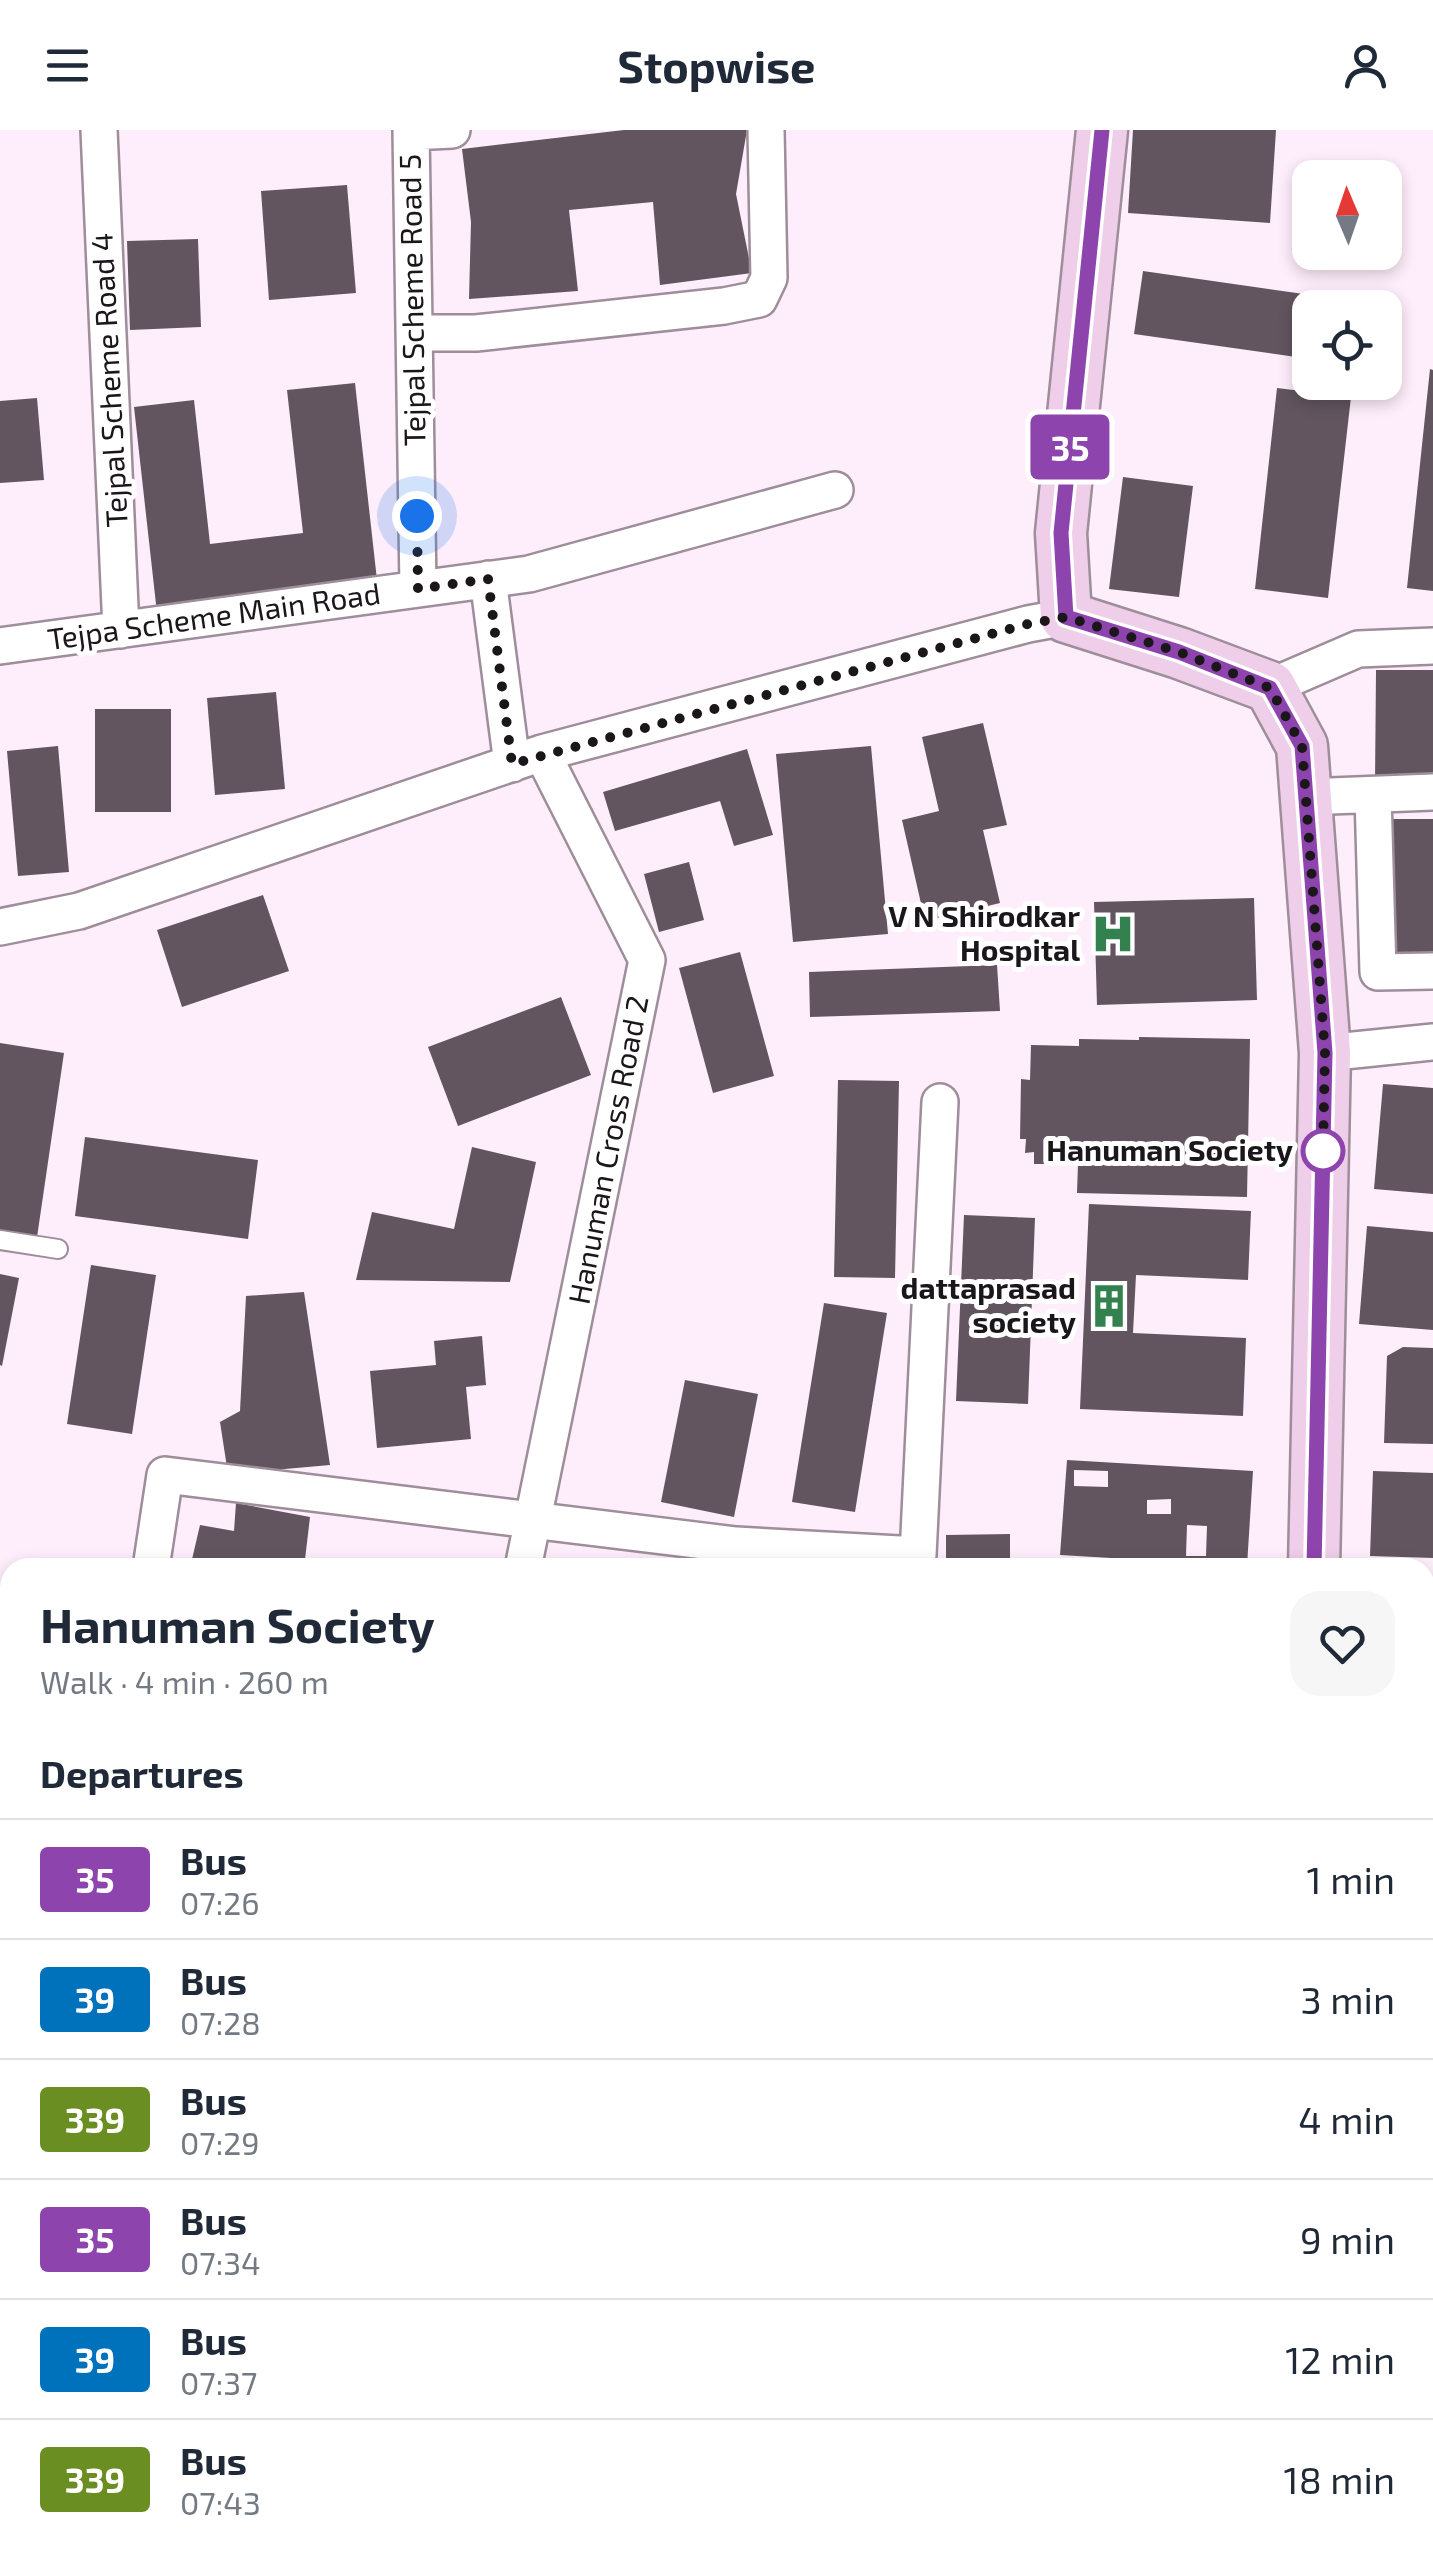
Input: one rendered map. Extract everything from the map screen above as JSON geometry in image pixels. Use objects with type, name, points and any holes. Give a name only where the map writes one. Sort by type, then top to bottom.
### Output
[{"type":"street","name":"Tejpal Scheme Road 4","points":[[99,130],[122,630]]},
{"type":"street","points":[[411,131],[452,130]]},
{"type":"street","points":[[414,333],[476,334],[759,299],[769,278],[766,130]]},
{"type":"street","points":[[1066,617],[1061,533],[1102,130]]},
{"type":"street","name":"Tejpal Scheme Road 5","points":[[411,131],[418,589]]},
{"type":"street","name":"Tejpa Scheme Main Road","points":[[0,646],[529,574],[835,490]]},
{"type":"street","name":"Hanuman Cross Road 2","points":[[488,579],[527,758],[647,960],[526,1558]]},
{"type":"street","points":[[0,927],[79,911],[527,758],[1028,624],[1066,617],[1179,652],[1270,688],[1302,746],[1325,1053],[1314,1558]]},
{"type":"street","points":[[1270,688],[1358,649],[1433,646]]},
{"type":"street","points":[[1305,797],[1433,792]]},
{"type":"street","points":[[1373,795],[1378,972],[1433,971]]},
{"type":"street","points":[[1325,1053],[1433,1042]]},
{"type":"street","points":[[153,1558],[165,1475],[736,1544],[918,1554],[940,1102]]},
{"type":"lane","points":[[0,1240],[58,1249]]},
{"type":"building","points":[[624,130],[747,130],[736,194],[752,273],[660,285],[653,202],[569,210],[578,291],[469,299],[471,222],[462,149]]},
{"type":"building","points":[[1133,130],[1276,130],[1270,223],[1128,213]]},
{"type":"building","points":[[347,185],[356,293],[269,300],[261,191]]},
{"type":"building","points":[[198,239],[201,327],[130,330],[127,241]]},
{"type":"building","points":[[1143,271],[1292,292],[1292,356],[1134,334]]},
{"type":"building","points":[[1430,369],[1433,370],[1433,591],[1407,588]]},
{"type":"building","points":[[355,383],[378,589],[157,613],[134,407],[194,400],[210,544],[303,533],[287,390]]},
{"type":"building","points":[[1277,388],[1292,390],[1292,400],[1351,400],[1328,598],[1255,589]]},
{"type":"building","points":[[37,398],[44,480],[0,483],[0,401]]},
{"type":"building","points":[[1123,477],[1193,486],[1179,597],[1109,589]]},
{"type":"building","points":[[1376,670],[1433,670],[1433,784],[1375,784]]},
{"type":"building","points":[[276,692],[285,789],[215,795],[207,698]]},
{"type":"building","points":[[95,709],[171,709],[171,812],[95,812]]},
{"type":"building","points":[[983,723],[1007,825],[983,830],[1000,903],[925,921],[902,820],[939,811],[922,737]]},
{"type":"building","points":[[58,746],[69,872],[18,876],[7,751]]},
{"type":"building","points":[[871,746],[888,934],[793,942],[776,754]]},
{"type":"building","points":[[747,749],[773,835],[734,846],[720,801],[615,831],[603,792]]},
{"type":"building","points":[[1393,819],[1433,819],[1433,965],[1392,965]]},
{"type":"building","points":[[689,862],[704,920],[659,932],[644,874]]},
{"type":"building","points":[[263,895],[289,971],[182,1007],[157,930]]},
{"type":"building","points":[[1254,898],[1257,1000],[1097,1005],[1094,902]]},
{"type":"building","points":[[740,952],[774,1076],[713,1093],[679,968]]},
{"type":"building","points":[[997,965],[1000,1011],[810,1017],[809,972]]},
{"type":"building","points":[[561,997],[591,1075],[458,1126],[428,1047]]},
{"type":"building","points":[[1079,1039],[1250,1039],[1247,1197],[1077,1193],[1078,1164],[1034,1164],[1034,1152],[1025,1153],[1026,1139],[1020,1139],[1021,1079],[1030,1080],[1031,1045],[1079,1046]]},
{"type":"building","points":[[0,1043],[64,1053],[36,1244],[0,1238]]},
{"type":"building","points":[[838,1080],[899,1081],[895,1278],[834,1277]]},
{"type":"building","points":[[1383,1084],[1433,1088],[1433,1194],[1374,1189]]},
{"type":"building","points":[[85,1137],[258,1160],[248,1239],[75,1216]]},
{"type":"building","points":[[472,1147],[536,1162],[510,1282],[356,1280],[372,1212],[454,1229]]},
{"type":"building","name":"dattaprasad society","points":[[1089,1204],[1251,1211],[1248,1280],[1136,1275],[1133,1333],[1246,1338],[1243,1416],[1080,1409]]},
{"type":"building","points":[[964,1215],[1035,1218],[1028,1404],[956,1401]]},
{"type":"building","points":[[1367,1226],[1433,1232],[1433,1330],[1359,1324]]},
{"type":"building","points":[[91,1265],[156,1275],[132,1434],[67,1424]]},
{"type":"building","points":[[0,1274],[19,1278],[2,1366],[0,1365]]},
{"type":"building","points":[[304,1292],[330,1465],[228,1474],[220,1422],[240,1411],[246,1296]]},
{"type":"building","points":[[824,1303],[887,1313],[855,1512],[792,1502]]},
{"type":"building","points":[[482,1336],[486,1385],[466,1387],[471,1439],[377,1448],[370,1371],[436,1365],[434,1341]]},
{"type":"building","points":[[1403,1347],[1433,1348],[1433,1444],[1384,1443],[1387,1356]]},
{"type":"building","points":[[685,1380],[758,1394],[734,1517],[661,1502]]},
{"type":"building","points":[[1067,1460],[1253,1471],[1248,1558],[1060,1555]],"holes":[[[1074,1470],[1108,1471],[1108,1487],[1074,1486]],[[1171,1499],[1171,1514],[1147,1514],[1147,1500]],[[1187,1525],[1207,1526],[1206,1556],[1186,1556]]]},
{"type":"building","points":[[1373,1471],[1433,1473],[1433,1558],[1370,1556]]},
{"type":"building","points":[[236,1503],[310,1517],[305,1558],[192,1558],[200,1525],[234,1531]]},
{"type":"building","points":[[1010,1534],[1010,1558],[946,1558],[946,1535]]},
{"type":"bus line","name":"35","points":[[1102,130],[1061,533],[1066,617],[1179,652],[1270,688],[1302,746],[1325,1053],[1314,1558]]},
{"type":"place","name":"V N Shirodkar Hospital","points":[[1113,934]]},
{"type":"place","name":"Hanuman Society","points":[[1323,1151]]},
{"type":"place","name":"dattaprasad society","points":[[1109,1306]]},
{"type":"route","points":[[417,516],[418,589],[488,579],[512,764],[1066,617],[1179,652],[1270,688],[1302,746],[1325,1053],[1323,1151]]}]
